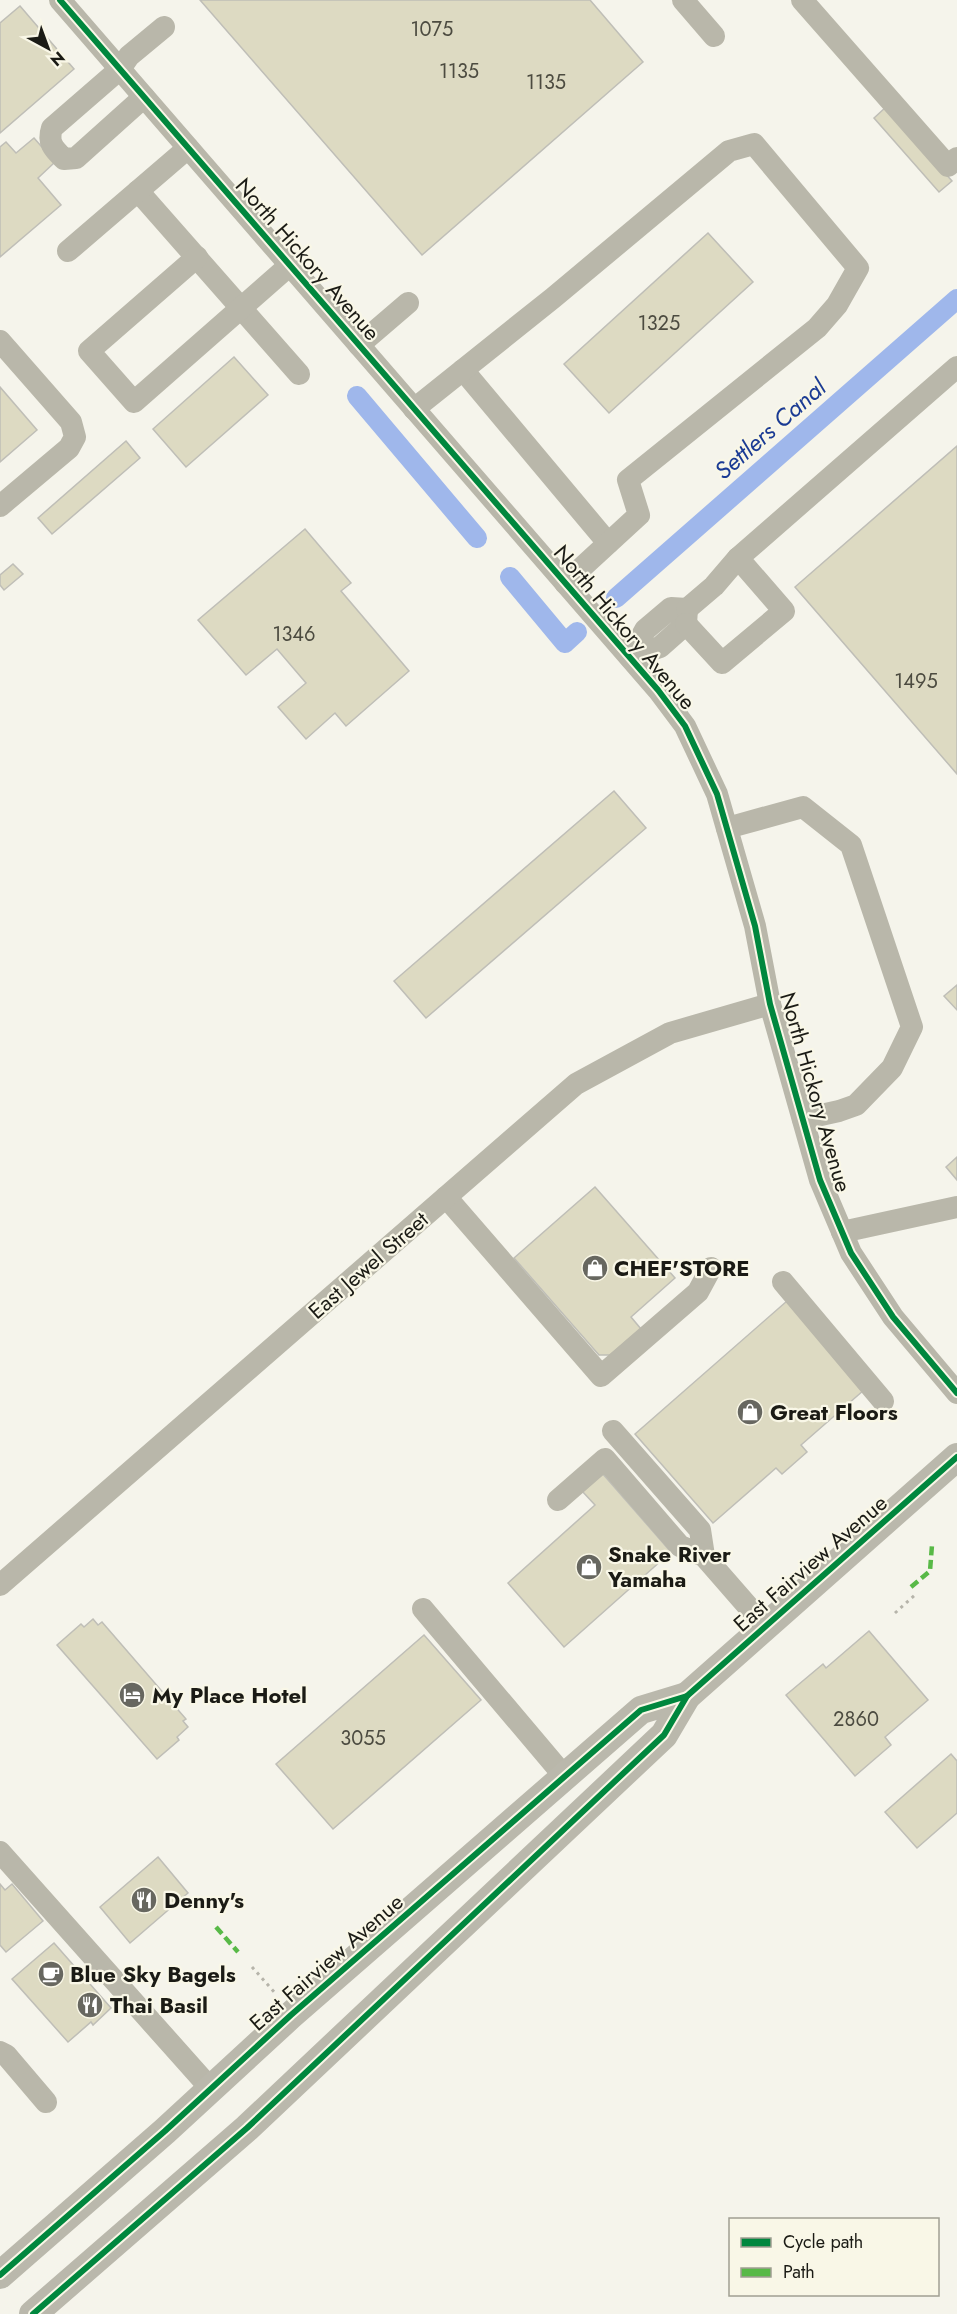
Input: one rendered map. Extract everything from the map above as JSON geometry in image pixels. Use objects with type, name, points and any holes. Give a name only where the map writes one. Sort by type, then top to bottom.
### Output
[{"type":"main road","name":"East Fairview Avenue","points":[[33,2314],[247,2128],[664,1735],[687,1696],[957,1457]]},
{"type":"main road","name":"East Fairview Avenue","points":[[0,2275],[291,2015],[641,1710],[687,1696]]},
{"type":"street","name":"North Hickory Avenue","points":[[60,0],[630,657],[685,726],[717,794],[755,926],[770,1004],[820,1180],[851,1253],[893,1317],[957,1393]]},
{"type":"street","points":[[683,0],[714,36]]},
{"type":"street","points":[[802,0],[948,166],[957,158]]},
{"type":"street","points":[[144,97],[76,158],[64,159],[51,145],[49,137],[52,128],[120,69],[129,56],[164,27]]},
{"type":"street","points":[[414,409],[729,151],[754,144],[858,268],[837,305],[817,328],[628,480],[639,515],[565,583]]},
{"type":"street","points":[[68,251],[188,148]]},
{"type":"street","points":[[138,191],[299,374]]},
{"type":"street","points":[[197,257],[89,351],[134,402],[290,265]]},
{"type":"street","points":[[359,345],[408,303]]},
{"type":"street","points":[[0,341],[71,422],[75,437],[69,448],[0,506]]},
{"type":"street","points":[[630,657],[660,647],[738,558],[957,367]]},
{"type":"street","points":[[463,370],[608,543]]},
{"type":"street","points":[[686,616],[722,663],[784,611],[738,558]]},
{"type":"street","points":[[727,828],[803,807],[851,845],[912,1027],[892,1068],[856,1105],[803,1119]]},
{"type":"street","name":"East Jewel Street","points":[[0,1585],[576,1084],[670,1033],[770,1004]]},
{"type":"street","points":[[446,1197],[601,1376],[698,1292],[711,1268]]},
{"type":"street","points":[[842,1232],[957,1207]]},
{"type":"street","points":[[783,1282],[883,1401]]},
{"type":"street","points":[[613,1431],[700,1530],[704,1556]]},
{"type":"street","points":[[558,1500],[605,1459],[680,1546],[704,1556],[765,1626]]},
{"type":"street","points":[[423,1609],[565,1777]]},
{"type":"street","points":[[0,1852],[211,2088]]},
{"type":"street","points":[[0,2052],[6,2055],[46,2102]]},
{"type":"path","points":[[895,1613],[915,1595]]},
{"type":"path","points":[[252,1967],[276,1994]]},
{"type":"building","points":[[200,0],[590,0],[643,62],[422,255]]},
{"type":"building","points":[[20,6],[74,69],[0,133],[0,23]]},
{"type":"building","points":[[886,107],[952,181],[939,192],[874,118]]},
{"type":"building","points":[[34,138],[55,162],[38,178],[61,205],[0,257],[0,147],[6,142],[16,153]]},
{"type":"building","points":[[708,233],[753,282],[609,413],[564,364]]},
{"type":"building","points":[[234,357],[268,395],[186,467],[153,429]]},
{"type":"building","points":[[0,387],[37,430],[0,462]]},
{"type":"building","points":[[126,441],[140,458],[52,534],[38,518]]},
{"type":"building","points":[[957,446],[957,774],[795,587]]},
{"type":"building","points":[[305,529],[351,583],[341,591],[409,671],[346,726],[335,713],[306,739],[278,707],[306,683],[277,649],[246,675],[198,620]]},
{"type":"building","points":[[13,564],[23,574],[4,590],[0,585],[0,575]]},
{"type":"building","points":[[614,791],[646,828],[426,1018],[394,981]]},
{"type":"building","points":[[957,985],[957,1010],[944,996]]},
{"type":"building","points":[[957,1157],[957,1180],[946,1167]]},
{"type":"building","name":"CHEF'STORE","points":[[595,1187],[675,1278],[631,1317],[641,1329],[610,1355],[599,1355],[514,1258]]},
{"type":"building","name":"Great Floors","points":[[787,1301],[864,1390],[801,1445],[807,1452],[782,1474],[776,1468],[713,1523],[635,1434]]},
{"type":"building","name":"Snake River Yamaha","points":[[602,1473],[671,1552],[564,1647],[508,1583],[595,1505],[582,1491]]},
{"type":"building","name":"My Place Hotel","points":[[93,1619],[98,1625],[102,1622],[186,1719],[183,1721],[188,1727],[177,1737],[179,1740],[157,1759],[57,1645],[81,1624],[84,1627]]},
{"type":"building","points":[[869,1631],[928,1700],[885,1737],[891,1745],[855,1776],[786,1695],[823,1664],[826,1668]]},
{"type":"building","points":[[424,1635],[481,1700],[333,1829],[276,1764]]},
{"type":"building","points":[[951,1754],[957,1761],[957,1813],[917,1848],[885,1812]]},
{"type":"building","name":"Denny's","points":[[158,1857],[188,1893],[130,1943],[100,1907]]},
{"type":"building","points":[[0,1884],[5,1890],[12,1884],[43,1921],[6,1952],[0,1945]]},
{"type":"building","points":[[54,1943],[111,2008],[93,2025],[91,2022],[68,2042],[12,1979]]},
{"type":"waterway","name":"Settlers Canal","points":[[616,598],[957,299]]},
{"type":"waterway","points":[[357,396],[477,538]]},
{"type":"waterway","points":[[510,577],[565,643],[577,632]]},
{"type":"marked path","points":[[911,1587],[930,1571],[932,1545]]},
{"type":"marked path","points":[[216,1927],[238,1952]]},
{"type":"cycle path","points":[[60,0],[658,690],[685,726],[717,794],[755,926],[770,1004],[820,1180],[851,1253],[893,1317],[957,1393]]},
{"type":"cycle path","points":[[33,2314],[247,2128],[664,1735],[687,1696],[957,1457]]},
{"type":"cycle path","points":[[0,2275],[165,2131],[291,2015],[641,1710],[687,1696]]},
{"type":"place","name":"CHEF'STORE","points":[[595,1268]]},
{"type":"place","name":"Great Floors","points":[[750,1412]]},
{"type":"place","name":"Snake River Yamaha","points":[[589,1567]]},
{"type":"place","name":"My Place Hotel","points":[[132,1695]]},
{"type":"place","name":"Denny's","points":[[144,1900]]},
{"type":"place","name":"Blue Sky Bagels","points":[[51,1974]]},
{"type":"place","name":"Thai Basil","points":[[90,2005]]}]
